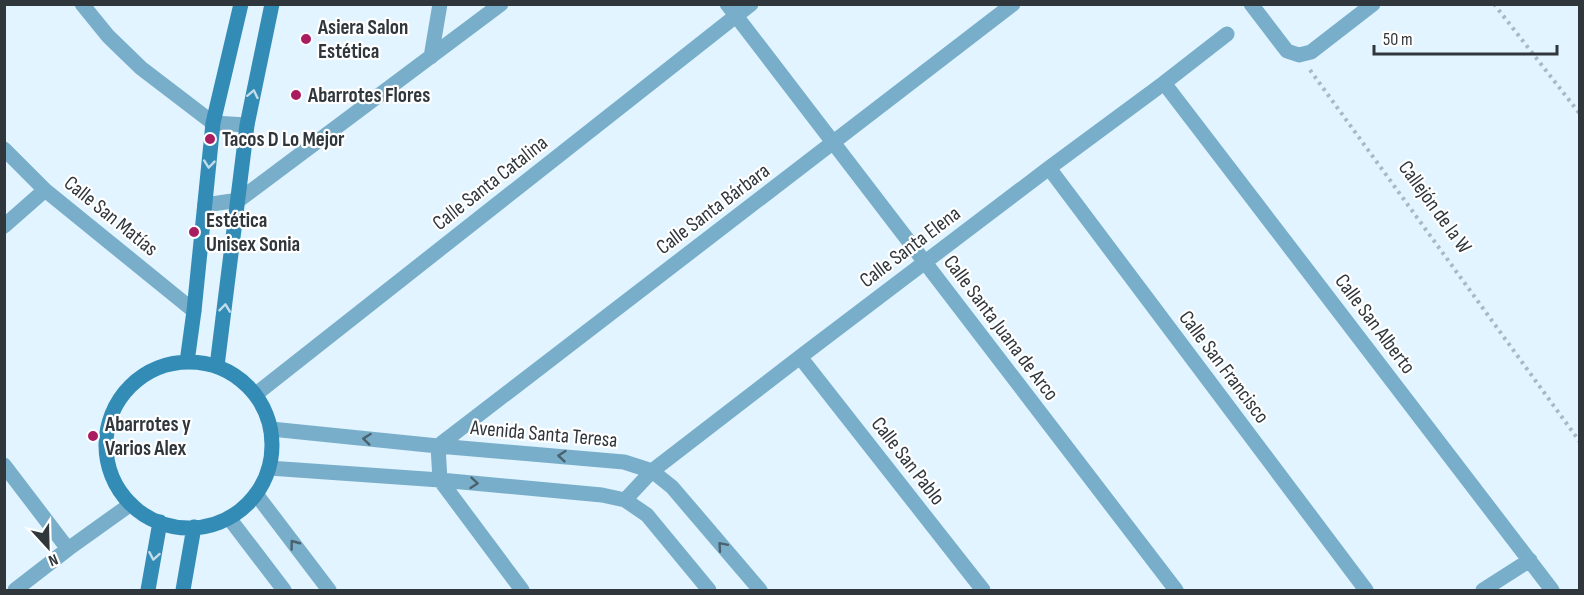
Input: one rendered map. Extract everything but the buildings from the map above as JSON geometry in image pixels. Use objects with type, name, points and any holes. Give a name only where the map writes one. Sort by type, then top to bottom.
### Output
[{"type":"street","points":[[82,4],[108,36],[141,68],[213,123],[247,125]]},
{"type":"street","points":[[187,362],[213,123],[241,4]]},
{"type":"street","points":[[217,366],[247,125],[272,4]]},
{"type":"street","points":[[431,57],[440,4]]},
{"type":"street","points":[[205,205],[239,200],[501,4]]},
{"type":"street","name":"Calle Santa Catalina","points":[[256,394],[732,10],[751,4]]},
{"type":"street","name":"Calle Santa Bárbara","points":[[438,446],[1013,4]]},
{"type":"street","points":[[1251,4],[1287,51],[1299,55],[1311,52],[1373,4]]},
{"type":"street","name":"Calle Santa Juana de Arco","points":[[732,10],[1176,591]]},
{"type":"street","name":"Calle Santa Elena","points":[[625,500],[652,471],[1227,34]]},
{"type":"street","name":"Calle San Alberto","points":[[1164,83],[1552,591]]},
{"type":"street","name":"Calle San Matías","points":[[4,149],[45,190],[194,311]]},
{"type":"street","name":"Calle San Francisco","points":[[1049,168],[1366,591]]},
{"type":"street","points":[[4,226],[45,190]]},
{"type":"street","name":"Calle San Pablo","points":[[800,357],[982,591]]},
{"type":"street","points":[[187,362],[202,363],[217,366],[238,378],[256,394],[266,411],[271,429],[273,449],[269,468],[256,494],[229,518],[212,525],[177,527],[145,515],[131,504],[118,488],[109,468],[106,447],[108,425],[116,405],[129,388],[146,374],[166,365],[187,362]]},
{"type":"street","name":"Avenida Santa Teresa","points":[[271,429],[624,462],[652,471],[672,487],[760,591]]},
{"type":"street","points":[[438,446],[440,480],[522,591]]},
{"type":"street","points":[[4,465],[68,549]]},
{"type":"street","points":[[269,468],[440,480],[602,495],[625,500],[647,515],[709,591]]},
{"type":"street","points":[[256,494],[330,591]]},
{"type":"street","points":[[15,591],[131,504]]},
{"type":"street","points":[[229,518],[284,591]]},
{"type":"street","points":[[148,591],[160,522]]},
{"type":"street","points":[[183,591],[194,527]]},
{"type":"street","points":[[1483,591],[1530,560]]},
{"type":"path","points":[[1494,4],[1580,114]]},
{"type":"path","name":"Callejón de la W","points":[[1299,55],[1580,441]]},
{"type":"place","name":"Asiera Salon Estética","points":[[306,39]]},
{"type":"place","name":"Abarrotes Flores","points":[[296,95]]},
{"type":"place","name":"Tacos D Lo Mejor","points":[[210,139]]},
{"type":"place","name":"Estética Unisex Sonia","points":[[194,232]]},
{"type":"place","name":"Abarrotes y Varios Alex","points":[[93,436]]}]
